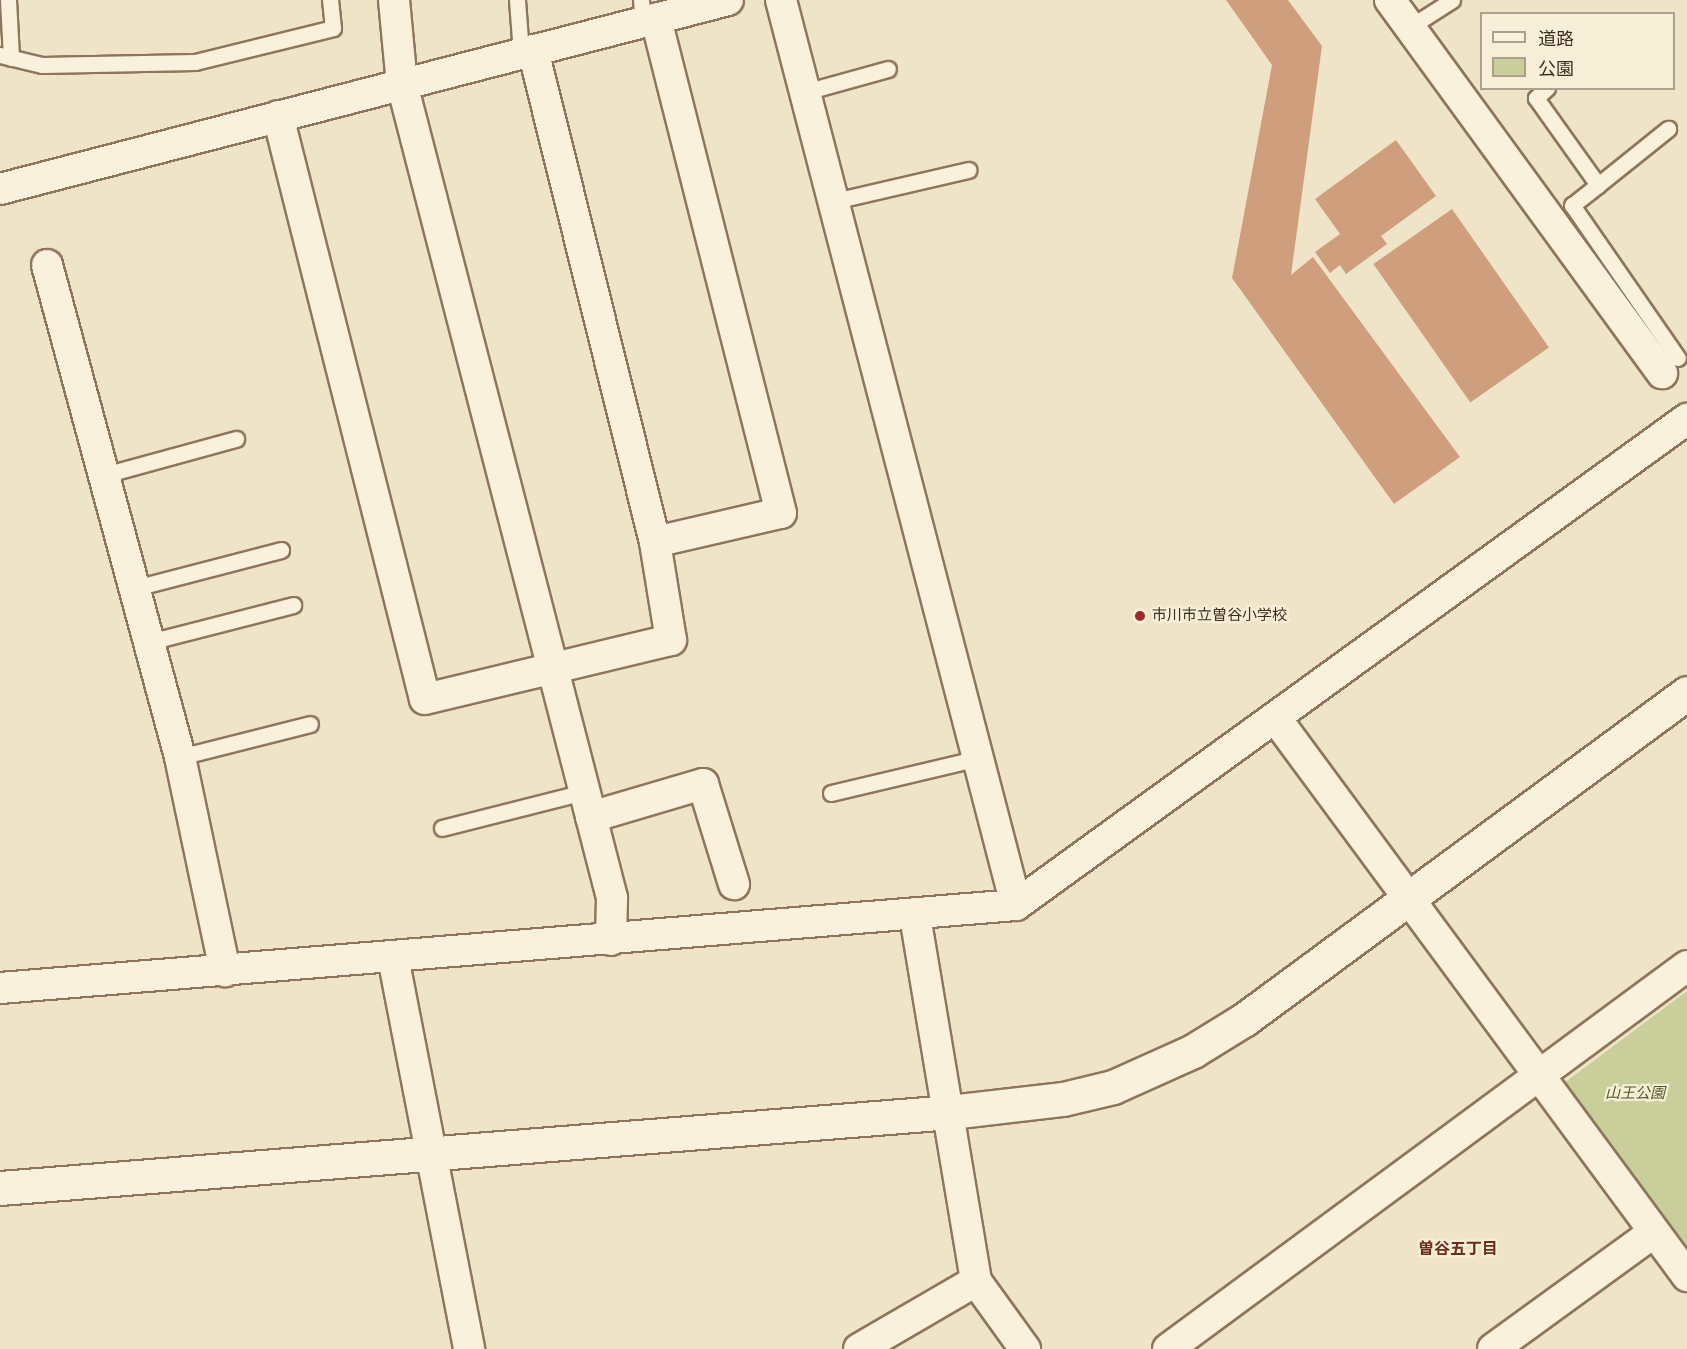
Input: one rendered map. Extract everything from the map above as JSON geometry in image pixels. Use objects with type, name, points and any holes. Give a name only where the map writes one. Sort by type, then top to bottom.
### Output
[{"type":"street","points":[[394,0],[402,84],[612,898],[611,940]]},
{"type":"street","points":[[0,189],[527,52],[647,13],[728,0]]},
{"type":"street","points":[[781,0],[1016,905]]},
{"type":"street","points":[[1390,0],[1561,212],[1670,365]]},
{"type":"street","points":[[647,13],[781,513],[655,542]]},
{"type":"street","points":[[278,116],[425,699],[671,640],[655,542],[527,52]]},
{"type":"street","points":[[47,265],[180,756],[225,971]]},
{"type":"street","points":[[0,988],[915,916],[1016,905],[1277,720],[1687,419]]},
{"type":"street","points":[[0,1188],[950,1112],[1103,1089],[1193,1051],[1409,898],[1687,693]]},
{"type":"street","points":[[1277,720],[1687,1276]]},
{"type":"street","points":[[588,804],[703,784],[734,884]]},
{"type":"street","points":[[915,916],[950,1112],[975,1281],[1025,1349]]},
{"type":"street","points":[[393,957],[470,1349]]},
{"type":"street","points":[[1168,1349],[1687,966]]},
{"type":"street","points":[[1493,1349],[1654,1232]]},
{"type":"street","points":[[859,1349],[975,1281]]},
{"type":"lane","points":[[8,0],[6,56],[42,65],[195,62],[333,28],[330,0]]},
{"type":"lane","points":[[518,0],[527,52]]},
{"type":"lane","points":[[1410,27],[1452,0]]},
{"type":"lane","points":[[805,92],[888,69]]},
{"type":"lane","points":[[1545,90],[1536,98],[1598,185]]},
{"type":"lane","points":[[1561,212],[1668,129]]},
{"type":"lane","points":[[834,201],[968,170]]},
{"type":"lane","points":[[104,475],[236,439]]},
{"type":"lane","points":[[135,588],[281,550]]},
{"type":"lane","points":[[149,642],[293,606]]},
{"type":"lane","points":[[180,756],[309,724]]},
{"type":"lane","points":[[831,793],[979,758]]},
{"type":"lane","points":[[441,828],[588,804]]},
{"type":"green space","name":"山王公園","points":[[1687,991],[1687,1249],[1564,1083]]},
{"type":"building","points":[[1226,0],[1288,0],[1322,46],[1291,275],[1313,257],[1460,457],[1394,504],[1232,278],[1272,65]]},
{"type":"building","points":[[1396,140],[1436,196],[1381,236],[1387,244],[1346,274],[1340,265],[1330,273],[1315,252],[1340,234],[1315,199]]},
{"type":"building","points":[[1452,209],[1549,347],[1470,403],[1373,264]]},
{"type":"place","name":"市川市立曽谷小学校","points":[[1140,616]]},
{"type":"district","name":"曽谷五丁目","points":[[1458,1249]]}]
